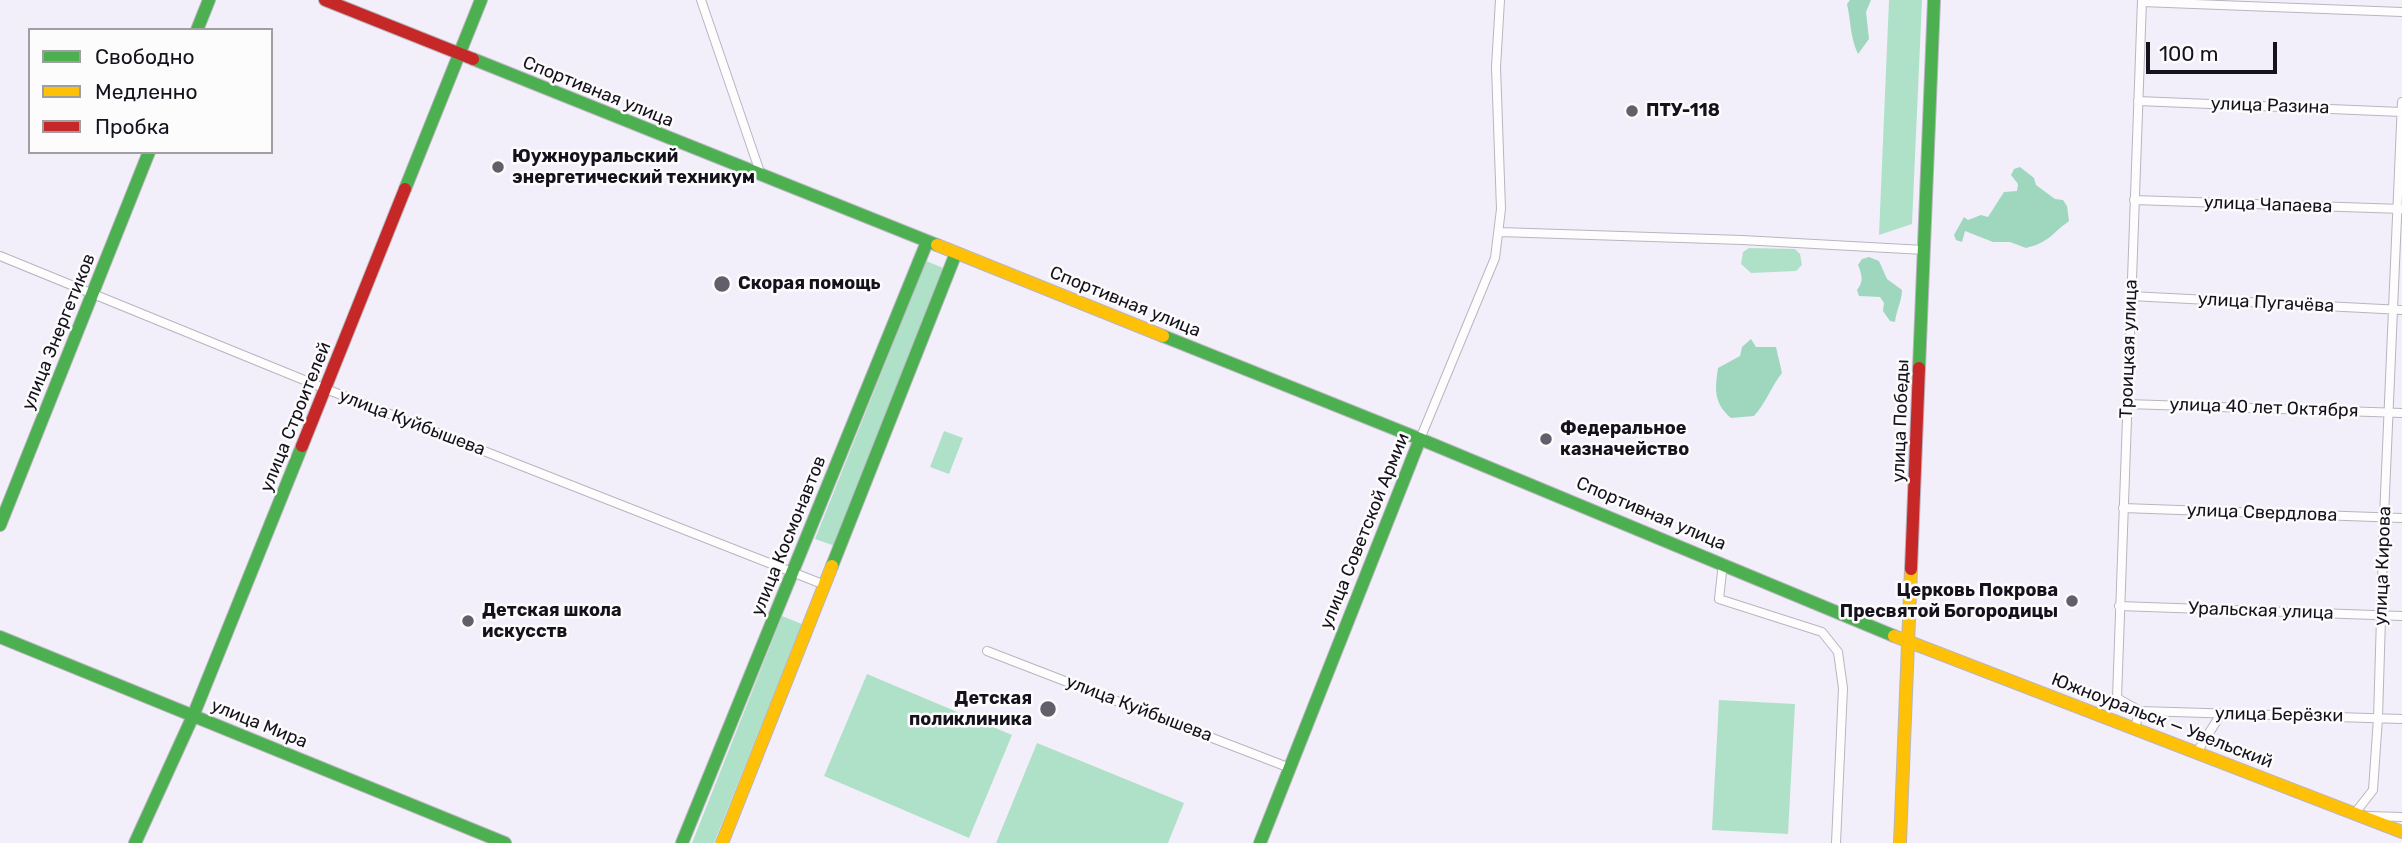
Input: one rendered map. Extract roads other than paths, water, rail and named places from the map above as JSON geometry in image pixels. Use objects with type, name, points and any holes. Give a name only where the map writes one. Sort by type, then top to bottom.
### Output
[{"type":"main road","points":[[198,28],[209,0]]},
{"type":"main road","name":"Спортивная улица","points":[[325,0],[1420,439],[1909,642]]},
{"type":"main road","name":"улица Строителей","points":[[135,843],[193,716],[481,0]]},
{"type":"main road","name":"улица Победы","points":[[1900,843],[1934,0]]},
{"type":"main road","name":"улица Энергетиков","points":[[0,525],[148,154]]},
{"type":"main road","name":"улица Космонавтов","points":[[682,843],[927,242]]},
{"type":"main road","points":[[722,843],[957,253]]},
{"type":"main road","name":"улица Советской Армии","points":[[1260,843],[1420,439]]},
{"type":"main road","name":"улица Мира","points":[[0,637],[505,843]]},
{"type":"main road","name":"Южноуральск — Увельский","points":[[1909,642],[2402,831]]},
{"type":"street","points":[[701,0],[761,175]]},
{"type":"street","name":"улица Советской Армии","points":[[1420,439],[1488,280],[1500,232],[1496,66],[1500,0]]},
{"type":"street","points":[[2142,1],[2402,12]]},
{"type":"street","name":"Троицкая улица","points":[[2117,698],[2142,1]]},
{"type":"street","name":"улица Разина","points":[[2138,101],[2402,112]]},
{"type":"street","name":"улица Кирова","points":[[2358,814],[2373,790],[2378,718],[2389,412],[2398,309],[2402,103]]},
{"type":"street","name":"улица Чапаева","points":[[2134,200],[2400,209]]},
{"type":"street","points":[[1500,232],[1742,240],[1924,250]]},
{"type":"street","name":"улица Куйбышева","points":[[0,256],[326,389],[825,585]]},
{"type":"street","name":"улица Пугачёва","points":[[2131,296],[2398,309]]},
{"type":"street","name":"улица 40 лет Октября","points":[[2127,404],[2402,413]]},
{"type":"street","name":"улица Свердлова","points":[[2123,508],[2402,518]]},
{"type":"street","points":[[1723,563],[1719,598],[1822,632],[1838,652],[1843,688],[1836,843]]},
{"type":"street","name":"Уральская улица","points":[[2119,606],[2402,617]]},
{"type":"street","name":"улица Куйбышева","points":[[987,651],[1290,768]]},
{"type":"street","name":"улица Берёзки","points":[[2117,698],[2140,711],[2402,719]]},
{"type":"street","points":[[2134,730],[2140,711]]},
{"type":"street","points":[[2197,752],[2221,714]]},
{"type":"street","points":[[2358,814],[2402,817]]},
{"type":"place","name":"ПТУ-118","points":[[1632,111]]},
{"type":"place","name":"Юужноуральский энергетический техникум","points":[[498,167]]},
{"type":"place","name":"Скорая помощь","points":[[722,284]]},
{"type":"place","name":"Федеральное казначейство","points":[[1546,439]]},
{"type":"place","name":"Церковь Покрова Пресвятой Богородицы","points":[[2072,601]]},
{"type":"place","name":"Детская школа искусств","points":[[468,621]]},
{"type":"place","name":"Детская поликлиника","points":[[1048,709]]}]
